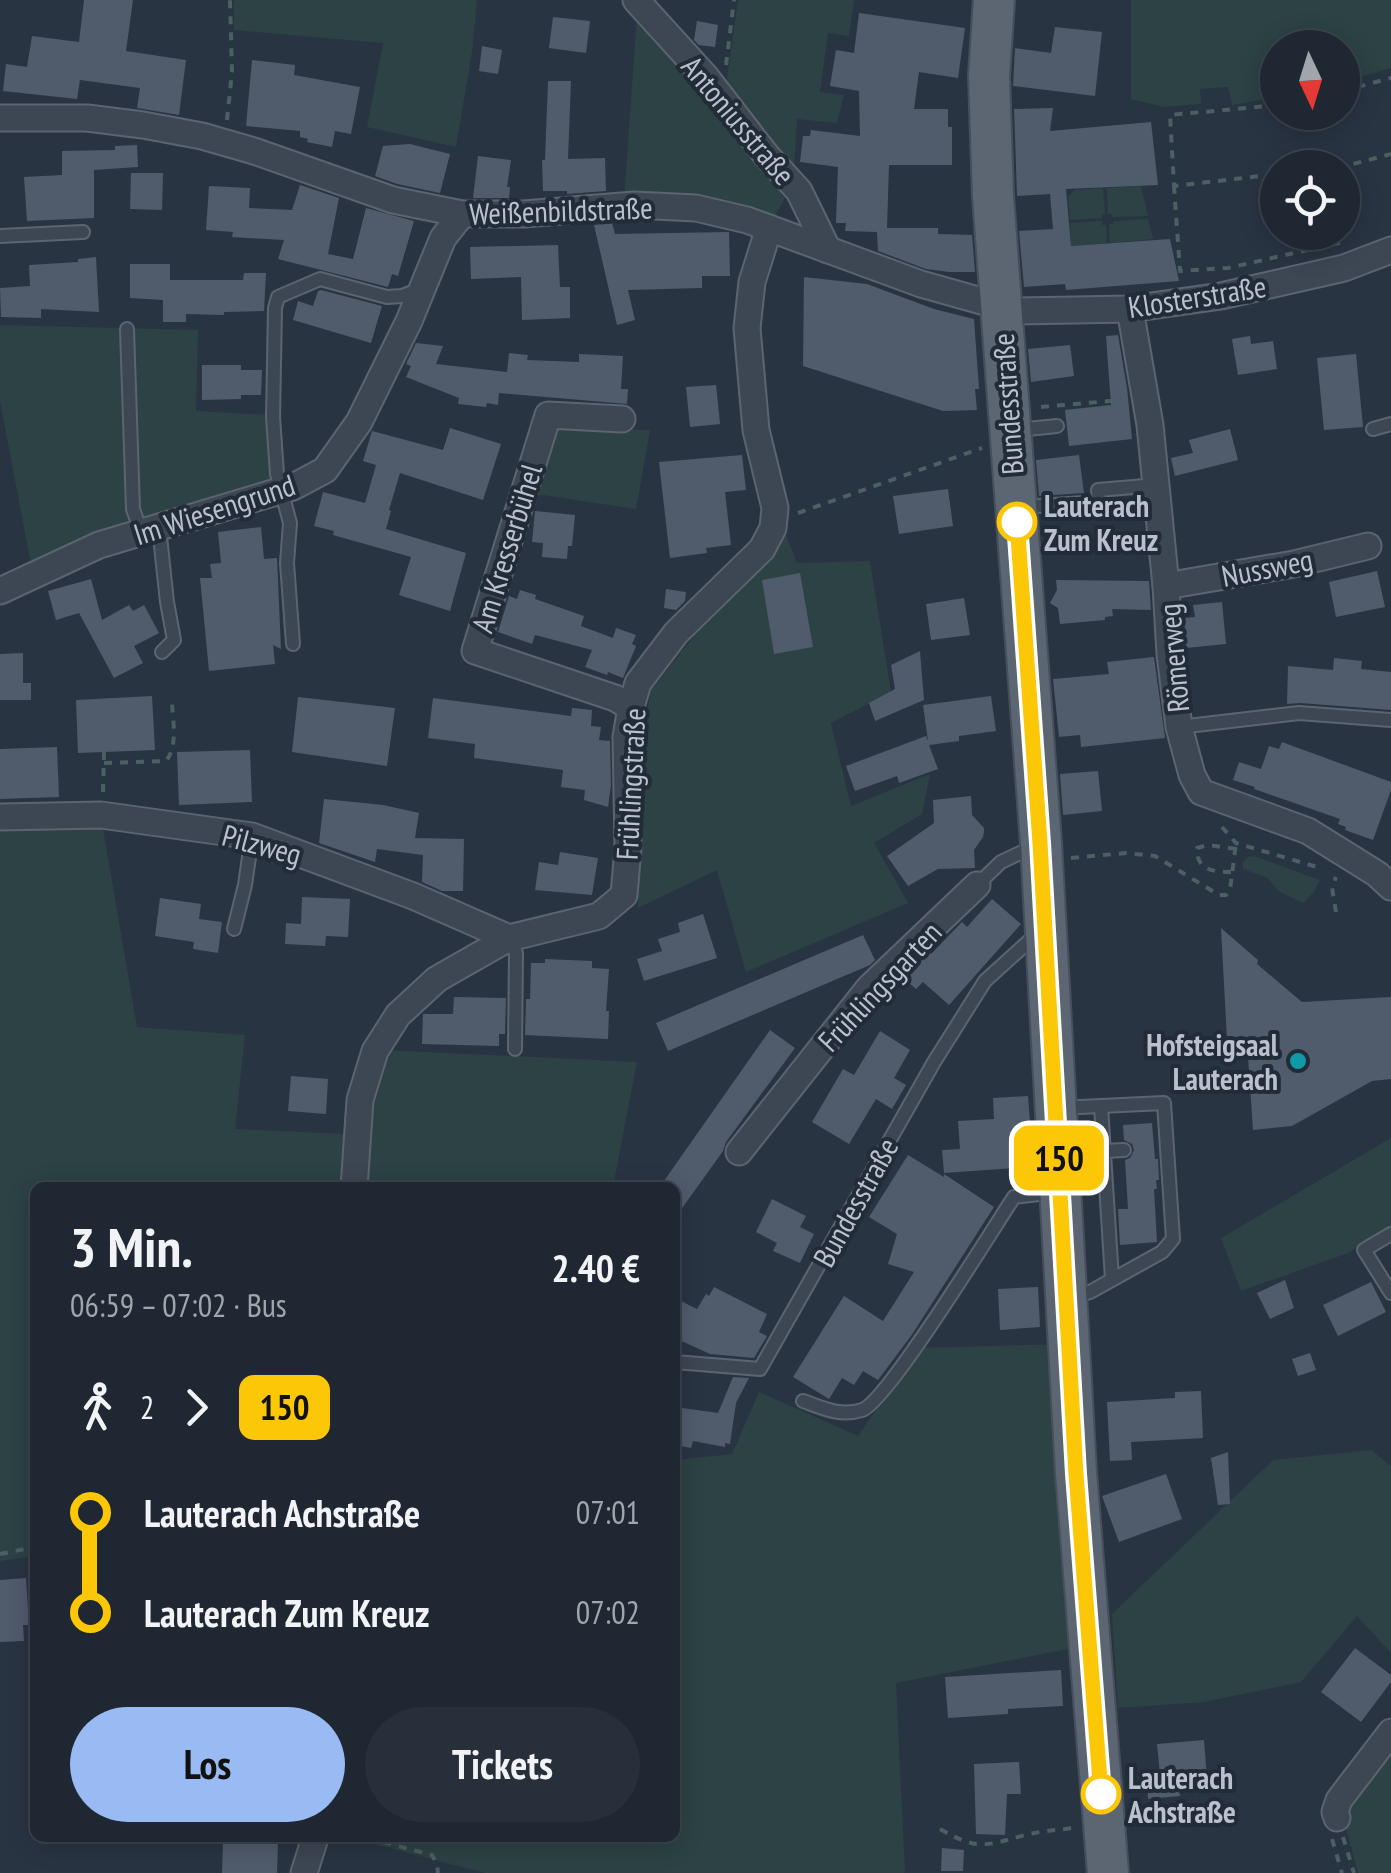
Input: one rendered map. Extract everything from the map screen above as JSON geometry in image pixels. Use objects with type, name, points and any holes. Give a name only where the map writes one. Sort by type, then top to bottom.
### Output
[{"type":"main road","name":"Bundesstraße","points":[[994,0],[992,196],[1046,927],[1080,1529],[1108,1873]]},
{"type":"street","name":"Antoniusstraße","points":[[636,0],[799,190],[828,250]]},
{"type":"street","name":"Weißenbildstraße","points":[[0,118],[87,118],[202,136],[393,200],[462,214],[634,206],[696,208],[769,228],[921,284],[1000,305]]},
{"type":"street","name":"Im Wiesengrund","points":[[0,591],[99,544],[293,487],[324,470],[344,446],[371,400],[443,238],[462,214]]},
{"type":"street","points":[[769,228],[752,282],[748,328],[756,430],[776,508],[774,522]]},
{"type":"street","name":"Klosterstraße","points":[[1000,305],[1017,311],[1042,312],[1130,309],[1221,296],[1344,268],[1391,250]]},
{"type":"street","name":"Römerweg","points":[[1130,309],[1158,485],[1179,726],[1192,775],[1202,792],[1218,799]]},
{"type":"street","name":"Am Kresserbühel","points":[[622,419],[548,414],[475,651],[615,698],[631,707]]},
{"type":"street","name":"Frühlingstraße","points":[[355,1182],[360,1100],[375,1051],[398,1015],[438,979],[509,938],[599,916],[624,895],[628,848],[626,737],[638,683],[676,634],[762,548],[774,522]]},
{"type":"street","name":"Nussweg","points":[[1166,586],[1294,564],[1368,546]]},
{"type":"street","points":[[1218,799],[1308,831],[1387,883]]},
{"type":"street","name":"Pilzweg","points":[[0,817],[101,816],[252,836],[413,896],[509,938]]},
{"type":"street","name":"Frühlingsgarten","points":[[739,1152],[869,988],[977,884]]},
{"type":"street","points":[[1337,1818],[1338,1800],[1391,1732]]},
{"type":"street","points":[[304,1873],[314,1842]]},
{"type":"lane","points":[[0,236],[82,232]]},
{"type":"lane","points":[[293,644],[287,563],[290,523],[277,474],[273,417],[278,297],[320,279],[387,297],[402,296],[417,288],[423,290]]},
{"type":"lane","points":[[127,328],[133,508],[150,529],[167,602],[174,640],[162,652]]},
{"type":"lane","points":[[1373,429],[1391,424]]},
{"type":"lane","points":[[1009,426],[1057,426]]},
{"type":"lane","points":[[1016,508],[1099,502],[1098,490],[1158,485]]},
{"type":"lane","points":[[1179,726],[1300,713],[1391,720]]},
{"type":"lane","points":[[234,929],[252,836]]},
{"type":"lane","name":"Frühlingsgarten","points":[[977,884],[1001,862],[1041,852]]},
{"type":"lane","name":"Bundesstraße","points":[[680,1362],[760,1369],[984,980],[1046,927]]},
{"type":"lane","points":[[509,938],[516,953],[515,1049]]},
{"type":"lane","points":[[1056,1108],[1164,1103],[1161,1149],[1173,1239],[1162,1252],[1090,1292],[1066,1299]]},
{"type":"lane","points":[[1101,1106],[1112,1279]]},
{"type":"lane","points":[[1104,1151],[1124,1150]]},
{"type":"lane","points":[[803,1400],[840,1414],[866,1410],[898,1374],[1014,1197],[1060,1192]]},
{"type":"lane","points":[[1391,1234],[1364,1250],[1391,1293]]},
{"type":"path","points":[[225,142],[232,72],[230,0]]},
{"type":"path","points":[[721,98],[734,0]]},
{"type":"path","points":[[1360,86],[1391,78]]},
{"type":"path","points":[[1260,106],[1170,115],[1180,271],[1228,268],[1306,250]]},
{"type":"path","points":[[1360,162],[1391,154]]},
{"type":"path","points":[[1174,186],[1260,176]]},
{"type":"path","points":[[1090,391],[1091,402]]},
{"type":"path","points":[[774,522],[1009,426],[1091,402],[1146,398]]},
{"type":"path","points":[[104,763],[170,758],[174,748],[172,704]]},
{"type":"path","points":[[101,816],[104,752]]},
{"type":"path","points":[[1041,852],[1155,856],[1219,895],[1226,894],[1230,890],[1236,846],[1218,818],[1218,799]]},
{"type":"path","points":[[1232,872],[1206,869],[1196,857],[1197,848],[1236,846],[1317,866],[1358,886],[1387,883]]},
{"type":"path","points":[[1336,878],[1332,888],[1336,912]]},
{"type":"path","points":[[0,1554],[30,1548]]},
{"type":"path","points":[[1337,1818],[1354,1873]]},
{"type":"path","points":[[940,1829],[959,1840],[982,1846],[1043,1831],[1103,1826]]},
{"type":"path","points":[[383,1842],[432,1855],[438,1873]]},
{"type":"green space","points":[[234,0],[477,0],[456,147],[367,127],[383,43],[234,30]]},
{"type":"green space","points":[[738,0],[854,0],[849,36],[828,33],[820,92],[844,95],[837,123],[797,119],[794,169],[725,93]]},
{"type":"green space","points":[[1131,0],[1391,0],[1391,68],[1360,77],[1360,30],[1260,30],[1260,100],[1232,105],[1228,87],[1200,89],[1201,104],[1164,107],[1131,99]]},
{"type":"green space","points":[[637,14],[785,198],[773,219],[624,201]]},
{"type":"green space","points":[[1141,186],[1148,216],[1108,214],[1107,188]]},
{"type":"green space","points":[[1103,188],[1102,218],[1070,220],[1068,197],[1075,190]]},
{"type":"green space","points":[[1148,219],[1153,239],[1110,243],[1109,224],[1113,221]]},
{"type":"green space","points":[[1102,221],[1106,225],[1107,243],[1071,246],[1070,223]]},
{"type":"green space","points":[[0,325],[198,330],[196,411],[272,415],[279,490],[33,575],[0,401]]},
{"type":"green space","points":[[554,427],[650,430],[636,509],[536,494]]},
{"type":"green space","points":[[782,525],[797,563],[870,561],[891,692],[831,723],[851,806],[930,774],[922,814],[874,843],[908,903],[746,972],[717,870],[638,908],[639,753],[651,690]]},
{"type":"green space","points":[[0,823],[102,823],[137,1027],[245,1035],[235,1129],[346,1134],[385,1050],[637,1062],[614,1182],[30,1182],[30,1557],[0,1561]]},
{"type":"green space","points":[[1254,856],[1320,880],[1303,903],[1278,891],[1268,878],[1243,869],[1247,857]]},
{"type":"green space","points":[[1391,1138],[1391,1227],[1348,1253],[1241,1291],[1221,1238]]},
{"type":"green space","points":[[1063,1344],[1083,1646],[896,1683],[905,1873],[485,1873],[366,1842],[680,1842],[680,1459],[732,1454],[759,1392],[858,1436],[918,1348]]},
{"type":"green space","points":[[1371,1450],[1391,1466],[1391,1653],[1357,1616],[1301,1682],[1204,1702],[1118,1708],[1112,1614],[1273,1460]]},
{"type":"green space","points":[[1391,1748],[1391,1873],[1358,1873],[1343,1817],[1349,1802]]},
{"type":"building","points":[[84,0],[133,0],[126,51],[186,60],[179,115],[137,108],[140,88],[80,80],[77,99],[3,91],[6,64],[27,67],[32,36],[79,42]]},
{"type":"building","points":[[859,13],[965,28],[958,78],[919,72],[914,109],[948,109],[952,165],[889,165],[887,228],[938,228],[938,234],[972,235],[975,272],[926,269],[878,251],[877,232],[845,231],[846,223],[836,223],[838,167],[800,162],[803,136],[810,136],[811,130],[860,136],[859,91],[830,86],[836,50],[854,53]]},
{"type":"building","points":[[553,17],[590,21],[586,53],[549,48]]},
{"type":"building","points":[[697,21],[718,25],[715,47],[699,45],[694,40]]},
{"type":"building","points":[[1055,27],[1102,32],[1095,96],[1013,86],[1015,48],[1051,53]]},
{"type":"building","points":[[482,46],[502,50],[498,74],[479,71]]},
{"type":"building","points":[[252,60],[295,65],[294,75],[360,87],[351,134],[335,131],[332,147],[307,142],[308,139],[300,137],[300,131],[246,126]]},
{"type":"building","points":[[548,81],[571,81],[568,159],[605,158],[606,191],[543,191]]},
{"type":"building","points":[[1053,108],[1050,131],[1151,122],[1158,185],[1066,189],[1071,246],[1170,239],[1179,281],[1066,290],[1065,284],[1024,287],[1019,231],[1053,229],[1050,194],[1017,196],[1014,109]]},
{"type":"building","points":[[410,144],[450,154],[440,193],[375,176],[383,146]]},
{"type":"building","points":[[137,145],[138,167],[94,170],[94,218],[27,221],[24,177],[62,175],[62,151],[115,150],[115,146]]},
{"type":"building","points":[[478,156],[511,160],[509,198],[473,198]]},
{"type":"building","points":[[131,173],[163,173],[162,210],[130,209]]},
{"type":"building","points":[[300,185],[339,198],[328,254],[353,259],[366,208],[414,221],[398,276],[392,274],[388,287],[278,259],[284,240],[232,237],[233,232],[206,230],[209,186],[250,188],[249,208],[292,210]]},
{"type":"building","points":[[612,223],[615,234],[729,232],[730,276],[702,276],[702,288],[628,290],[635,320],[617,325],[594,225]]},
{"type":"building","points":[[558,245],[560,287],[570,287],[570,318],[522,320],[521,277],[471,279],[470,247]]},
{"type":"building","points":[[96,257],[99,312],[41,309],[41,318],[1,317],[0,288],[30,286],[29,265]]},
{"type":"building","points":[[130,264],[170,264],[170,280],[243,280],[244,273],[266,273],[264,311],[186,314],[186,322],[163,322],[163,300],[130,298]]},
{"type":"building","points":[[804,277],[867,284],[974,319],[977,410],[943,411],[803,366]]},
{"type":"building","points":[[321,290],[382,306],[371,343],[293,320],[298,301],[313,306]]},
{"type":"building","points":[[1118,335],[1132,439],[1069,446],[1065,410],[1111,405],[1106,336]]},
{"type":"building","points":[[1250,336],[1251,344],[1273,341],[1277,369],[1238,375],[1232,339]]},
{"type":"building","points":[[416,343],[443,346],[436,364],[507,372],[509,353],[528,355],[527,360],[579,362],[579,354],[623,356],[621,389],[628,389],[627,404],[499,393],[498,405],[458,404],[459,398],[406,377],[411,366],[406,364]]},
{"type":"building","points":[[1070,345],[1074,376],[1031,382],[1028,349]]},
{"type":"building","points":[[1356,354],[1363,427],[1324,430],[1317,358]]},
{"type":"building","points":[[202,365],[241,365],[241,370],[262,370],[261,395],[202,400]]},
{"type":"building","points":[[716,385],[720,424],[690,427],[686,387]]},
{"type":"building","points":[[450,428],[501,444],[483,500],[400,473],[386,529],[466,553],[450,611],[399,595],[411,557],[314,526],[323,492],[365,503],[376,465],[363,461],[372,431],[443,450]]},
{"type":"building","points":[[1230,429],[1238,460],[1175,476],[1171,458],[1193,453],[1189,440]]},
{"type":"building","points":[[742,455],[746,490],[725,492],[731,545],[670,558],[659,462]]},
{"type":"building","points":[[1079,455],[1084,493],[1039,496],[1036,460]]},
{"type":"building","points":[[948,489],[953,526],[899,534],[893,496]]},
{"type":"building","points":[[535,511],[575,515],[567,559],[542,557],[543,543],[532,542]]},
{"type":"building","points":[[261,527],[264,559],[277,558],[281,649],[273,645],[275,664],[209,671],[200,578],[212,578],[210,564],[221,563],[218,532]]},
{"type":"building","points":[[1377,571],[1385,607],[1336,617],[1329,582]]},
{"type":"building","points":[[800,573],[813,647],[774,654],[762,580]]},
{"type":"building","points":[[91,579],[102,620],[129,605],[133,611],[144,605],[159,633],[134,646],[143,663],[114,678],[79,613],[56,620],[48,591]]},
{"type":"building","points":[[1056,580],[1149,581],[1151,610],[1112,609],[1113,616],[1105,620],[1060,624],[1058,608],[1050,603],[1057,590]]},
{"type":"building","points":[[666,589],[686,592],[685,601],[676,610],[664,608]]},
{"type":"building","points":[[520,590],[584,616],[581,626],[613,638],[616,628],[636,635],[632,644],[636,646],[623,678],[585,667],[592,650],[535,635],[532,644],[498,632],[509,596],[517,599]]},
{"type":"building","points":[[964,598],[970,635],[931,640],[926,604]]},
{"type":"building","points":[[1222,602],[1226,644],[1186,648],[1184,618],[1195,617],[1193,605]]},
{"type":"building","points":[[920,651],[924,700],[875,721],[869,703],[895,689],[891,665]]},
{"type":"building","points":[[23,653],[23,683],[31,683],[31,700],[0,700],[0,654]]},
{"type":"building","points":[[1154,657],[1165,738],[1081,747],[1080,735],[1059,737],[1053,679],[1109,674],[1107,662]]},
{"type":"building","points":[[1334,658],[1362,661],[1361,669],[1391,672],[1391,710],[1287,704],[1288,666],[1333,670]]},
{"type":"building","points":[[152,696],[155,750],[78,753],[76,700]]},
{"type":"building","points":[[991,696],[996,731],[929,745],[938,769],[899,783],[897,776],[855,791],[846,766],[926,736],[928,741],[923,705]]},
{"type":"building","points":[[298,697],[395,708],[387,766],[292,752]]},
{"type":"building","points":[[433,698],[571,716],[572,708],[592,710],[591,726],[601,727],[599,740],[610,741],[608,807],[584,800],[585,790],[561,787],[563,770],[474,758],[475,744],[428,738]]},
{"type":"building","points":[[1282,742],[1391,782],[1373,840],[1345,830],[1338,824],[1340,819],[1233,780],[1239,762],[1261,769],[1269,746],[1279,749]]},
{"type":"building","points":[[57,747],[59,797],[0,799],[0,749]]},
{"type":"building","points":[[250,750],[252,802],[179,805],[177,752]]},
{"type":"building","points":[[1098,771],[1102,811],[1063,815],[1060,774]]},
{"type":"building","points":[[971,796],[972,815],[984,828],[974,850],[975,868],[938,869],[908,886],[887,856],[934,823],[933,800]]},
{"type":"building","points":[[324,799],[419,813],[415,838],[464,839],[463,891],[442,891],[422,882],[423,855],[377,849],[375,862],[319,843]]},
{"type":"building","points":[[560,852],[598,858],[592,895],[535,890],[539,862],[558,865]]},
{"type":"building","points":[[302,897],[350,899],[348,937],[326,936],[325,946],[285,944],[286,923],[301,924]]},
{"type":"building","points":[[160,898],[201,904],[199,919],[222,922],[218,953],[193,949],[194,942],[155,936]]},
{"type":"building","points":[[992,899],[1021,924],[949,1005],[923,982],[916,989],[903,978],[962,922],[967,927]]},
{"type":"building","points":[[703,914],[717,958],[644,981],[637,959],[662,951],[658,939],[680,932],[678,923]]},
{"type":"building","points":[[1221,928],[1302,1002],[1391,997],[1391,1079],[1372,1081],[1292,1126],[1253,1130],[1248,1056],[1228,1058]]},
{"type":"building","points":[[863,935],[875,960],[870,965],[668,1051],[656,1023]]},
{"type":"building","points":[[545,959],[592,961],[592,968],[609,969],[608,1039],[525,1035],[531,963],[545,963]]},
{"type":"building","points":[[454,997],[506,998],[505,1034],[499,1034],[499,1046],[422,1044],[423,1014],[453,1014]]},
{"type":"building","points":[[770,1030],[795,1048],[680,1211],[680,1182],[663,1182]]},
{"type":"building","points":[[880,1031],[910,1050],[894,1078],[906,1085],[892,1109],[876,1099],[849,1144],[812,1122],[843,1069],[854,1075]]},
{"type":"building","points":[[291,1076],[328,1079],[326,1114],[288,1111]]},
{"type":"building","points":[[1028,1096],[1034,1175],[1016,1176],[1015,1168],[944,1173],[942,1150],[960,1149],[958,1121],[994,1119],[993,1098]]},
{"type":"building","points":[[1152,1123],[1159,1180],[1154,1189],[1157,1242],[1120,1245],[1118,1209],[1128,1209],[1125,1160],[1134,1150],[1124,1140],[1123,1125]]},
{"type":"building","points":[[908,1155],[994,1207],[878,1380],[863,1371],[854,1385],[842,1378],[829,1399],[793,1377],[844,1296],[883,1321],[914,1272],[888,1264],[897,1234],[869,1217]]},
{"type":"building","points":[[772,1199],[806,1216],[800,1227],[814,1234],[800,1263],[773,1251],[777,1243],[756,1232]]},
{"type":"building","points":[[1285,1280],[1294,1308],[1270,1319],[1257,1293]]},
{"type":"building","points":[[1371,1282],[1386,1312],[1338,1336],[1323,1305]]},
{"type":"building","points":[[714,1287],[767,1314],[759,1332],[767,1336],[754,1358],[710,1354],[680,1340],[680,1300],[697,1309],[706,1294],[709,1296]]},
{"type":"building","points":[[1038,1287],[1040,1327],[1000,1330],[998,1289]]},
{"type":"building","points":[[1310,1353],[1316,1370],[1298,1376],[1292,1359]]},
{"type":"building","points":[[733,1377],[749,1378],[736,1403],[730,1444],[725,1443],[725,1447],[693,1441],[691,1448],[680,1446],[680,1408],[718,1413]]},
{"type":"building","points":[[1201,1391],[1203,1438],[1131,1442],[1132,1460],[1110,1461],[1107,1402],[1175,1398],[1175,1392]]},
{"type":"building","points":[[1228,1452],[1230,1504],[1218,1505],[1211,1458]]},
{"type":"building","points":[[1166,1474],[1182,1519],[1119,1542],[1102,1496]]},
{"type":"building","points":[[26,1578],[29,1625],[23,1625],[24,1641],[0,1642],[0,1580]]},
{"type":"building","points":[[1355,1648],[1391,1675],[1391,1682],[1361,1722],[1321,1692]]},
{"type":"building","points":[[1061,1670],[1063,1706],[948,1718],[945,1677]]},
{"type":"building","points":[[1204,1740],[1207,1778],[1178,1780],[1180,1796],[1148,1799],[1147,1775],[1160,1774],[1157,1744]]},
{"type":"building","points":[[1019,1762],[1021,1794],[1007,1794],[1005,1835],[976,1834],[974,1764]]},
{"type":"building","points":[[223,1842],[278,1844],[277,1873],[222,1873]]},
{"type":"building","points":[[942,1848],[964,1850],[963,1871],[941,1871]]},
{"type":"bus line","name":"150","points":[[1017,522],[1040,843],[1076,1474],[1101,1794]]},
{"type":"place","name":"Lauterach Zum Kreuz","points":[[1017,522]]},
{"type":"place","name":"Hofsteigsaal Lauterach","points":[[1298,1061]]},
{"type":"place","name":"Lauterach Achstraße","points":[[1101,1794]]}]
